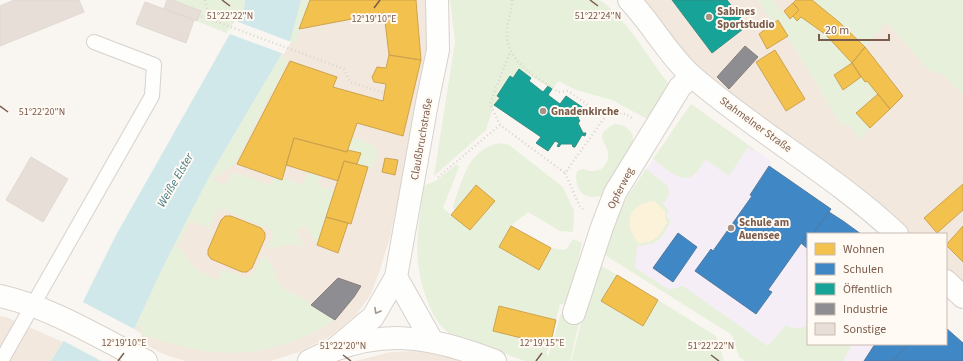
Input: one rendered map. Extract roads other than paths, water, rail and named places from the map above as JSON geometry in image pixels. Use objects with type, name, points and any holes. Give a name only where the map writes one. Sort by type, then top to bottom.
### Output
[{"type":"street","name":"Claußbruchstraße","points":[[338,355],[373,317],[396,277],[438,50],[437,0]]},
{"type":"street","name":"Stahmelner Straße","points":[[629,0],[668,49],[692,76],[723,101],[874,212],[895,233]]},
{"type":"street","name":"Opferweg","points":[[574,313],[602,227],[615,193],[680,87],[692,76]]},
{"type":"street","points":[[396,277],[432,341]]},
{"type":"street","points":[[947,282],[963,297]]},
{"type":"street","points":[[0,296],[32,305],[64,318],[139,357]]},
{"type":"street","points":[[309,361],[338,355],[365,341],[392,337],[432,341],[462,348],[495,361]]},
{"type":"lane","points":[[1,361],[152,96],[154,65],[94,42]]},
{"type":"water","name":"Weiße Elster","points":[[245,0],[301,0],[291,38],[209,177],[164,265],[119,361],[51,361],[63,342],[115,237],[244,9]]},
{"type":"place","name":"Sabines Sportstudio","points":[[709,17]]},
{"type":"place","name":"Gnadenkirche","points":[[543,111]]},
{"type":"place","name":"Schule am Auensee","points":[[731,228]]}]
